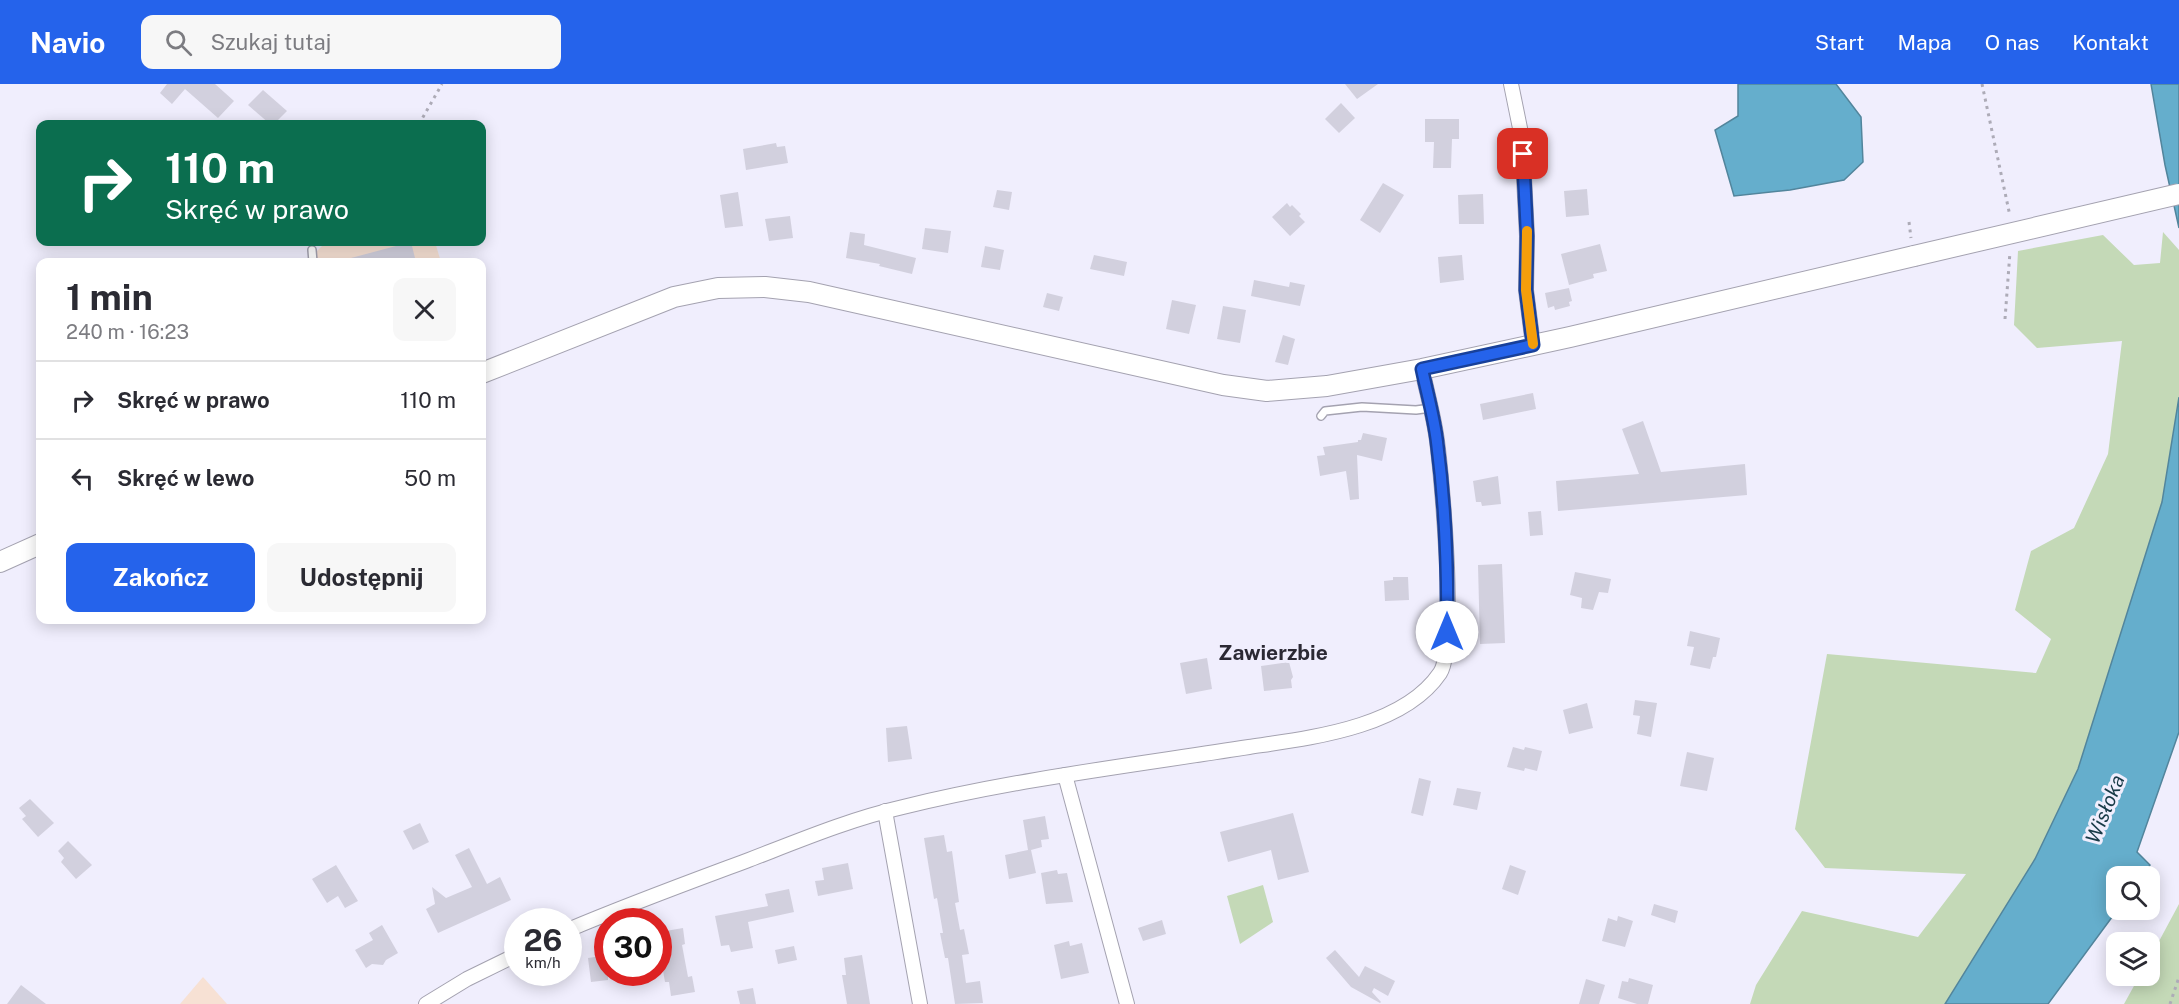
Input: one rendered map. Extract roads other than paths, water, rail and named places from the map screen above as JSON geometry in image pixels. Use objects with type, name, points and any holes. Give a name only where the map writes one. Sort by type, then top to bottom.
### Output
[{"type":"street","points":[[1511,84],[1522,138],[1527,236],[1526,290],[1533,345]]},
{"type":"street","points":[[486,371],[674,297],[718,288],[765,286],[809,292],[1223,385],[1267,391],[1327,386],[1422,369],[1533,345],[1913,247],[2179,194]]},
{"type":"street","points":[[582,924],[796,842],[885,811],[1065,775],[1315,737],[1376,719],[1403,706],[1426,690],[1443,667],[1447,637],[1447,579],[1440,472],[1431,408],[1422,369]]},
{"type":"street","points":[[0,562],[36,546]]},
{"type":"street","points":[[1065,775],[1127,1004]]},
{"type":"street","points":[[885,811],[920,1004]]},
{"type":"street","points":[[426,1004],[467,979],[504,961]]},
{"type":"lane","points":[[312,250],[313,258]]},
{"type":"lane","points":[[1321,416],[1325,411],[1362,407],[1416,410],[1431,408]]},
{"type":"water","points":[[1738,84],[1836,84],[1861,117],[1863,162],[1844,180],[1790,190],[1734,196],[1715,130],[1738,116]]},
{"type":"water","points":[[2151,84],[2179,84],[2179,228],[2165,165]]},
{"type":"water","name":"Wisłoka","points":[[2179,397],[2179,732],[2137,852],[2150,865],[2106,866],[2106,920],[2110,920],[2048,1004],[1945,1004],[2035,859],[2078,769],[2162,502]]},
{"type":"district","name":"Zawierzbie","points":[[1273,652]]}]
